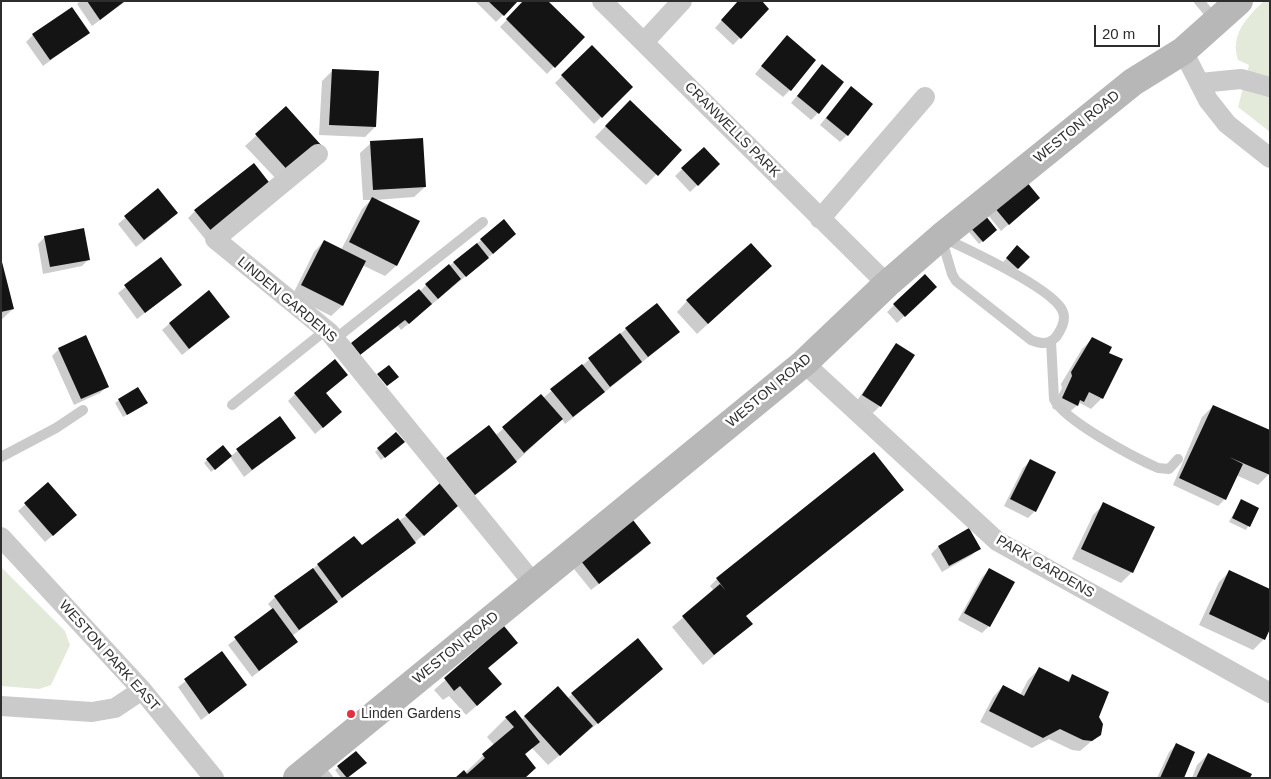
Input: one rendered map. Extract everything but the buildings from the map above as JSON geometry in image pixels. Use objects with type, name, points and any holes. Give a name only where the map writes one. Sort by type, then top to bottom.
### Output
[{"type":"street","name":"CRANWELLS PARK","points":[[602,1],[887,284]]},
{"type":"street","points":[[644,42],[682,1]]},
{"type":"street","name":"WESTON ROAD","points":[[313,773],[534,584],[804,363],[887,284],[941,237],[1133,82],[1183,51],[1239,1]]},
{"type":"street","points":[[1183,51],[1208,100],[1227,124],[1270,158]]},
{"type":"street","points":[[1200,83],[1241,79],[1270,87]]},
{"type":"street","points":[[820,219],[924,97]]},
{"type":"street","name":"LINDEN GARDENS","points":[[318,154],[215,239],[331,334],[534,584]]},
{"type":"street","name":"PARK GARDENS","points":[[804,363],[997,540],[1270,693]]},
{"type":"street","name":"WESTON PARK EAST","points":[[1,537],[142,690],[214,778]]},
{"type":"street","points":[[1,706],[92,712],[115,708],[142,690]]},
{"type":"lane","points":[[1198,1],[1216,22]]},
{"type":"lane","points":[[232,405],[483,222]]},
{"type":"lane","points":[[941,237],[1012,272],[1058,304],[1063,312],[1064,323],[1051,341],[1042,344],[1031,340],[962,287],[952,274],[941,237]]},
{"type":"lane","points":[[1051,341],[1054,400],[1057,407],[1078,423],[1158,468],[1169,468],[1178,459]]},
{"type":"lane","points":[[1,457],[56,428],[83,410]]},
{"type":"green space","points":[[1264,1],[1270,1],[1270,132],[1238,107],[1249,65],[1238,60],[1236,43],[1241,28]]},
{"type":"green space","points":[[1,567],[65,631],[70,645],[51,685],[39,689],[1,686]]},
{"type":"place","name":"Linden Gardens","points":[[351,714]]}]
